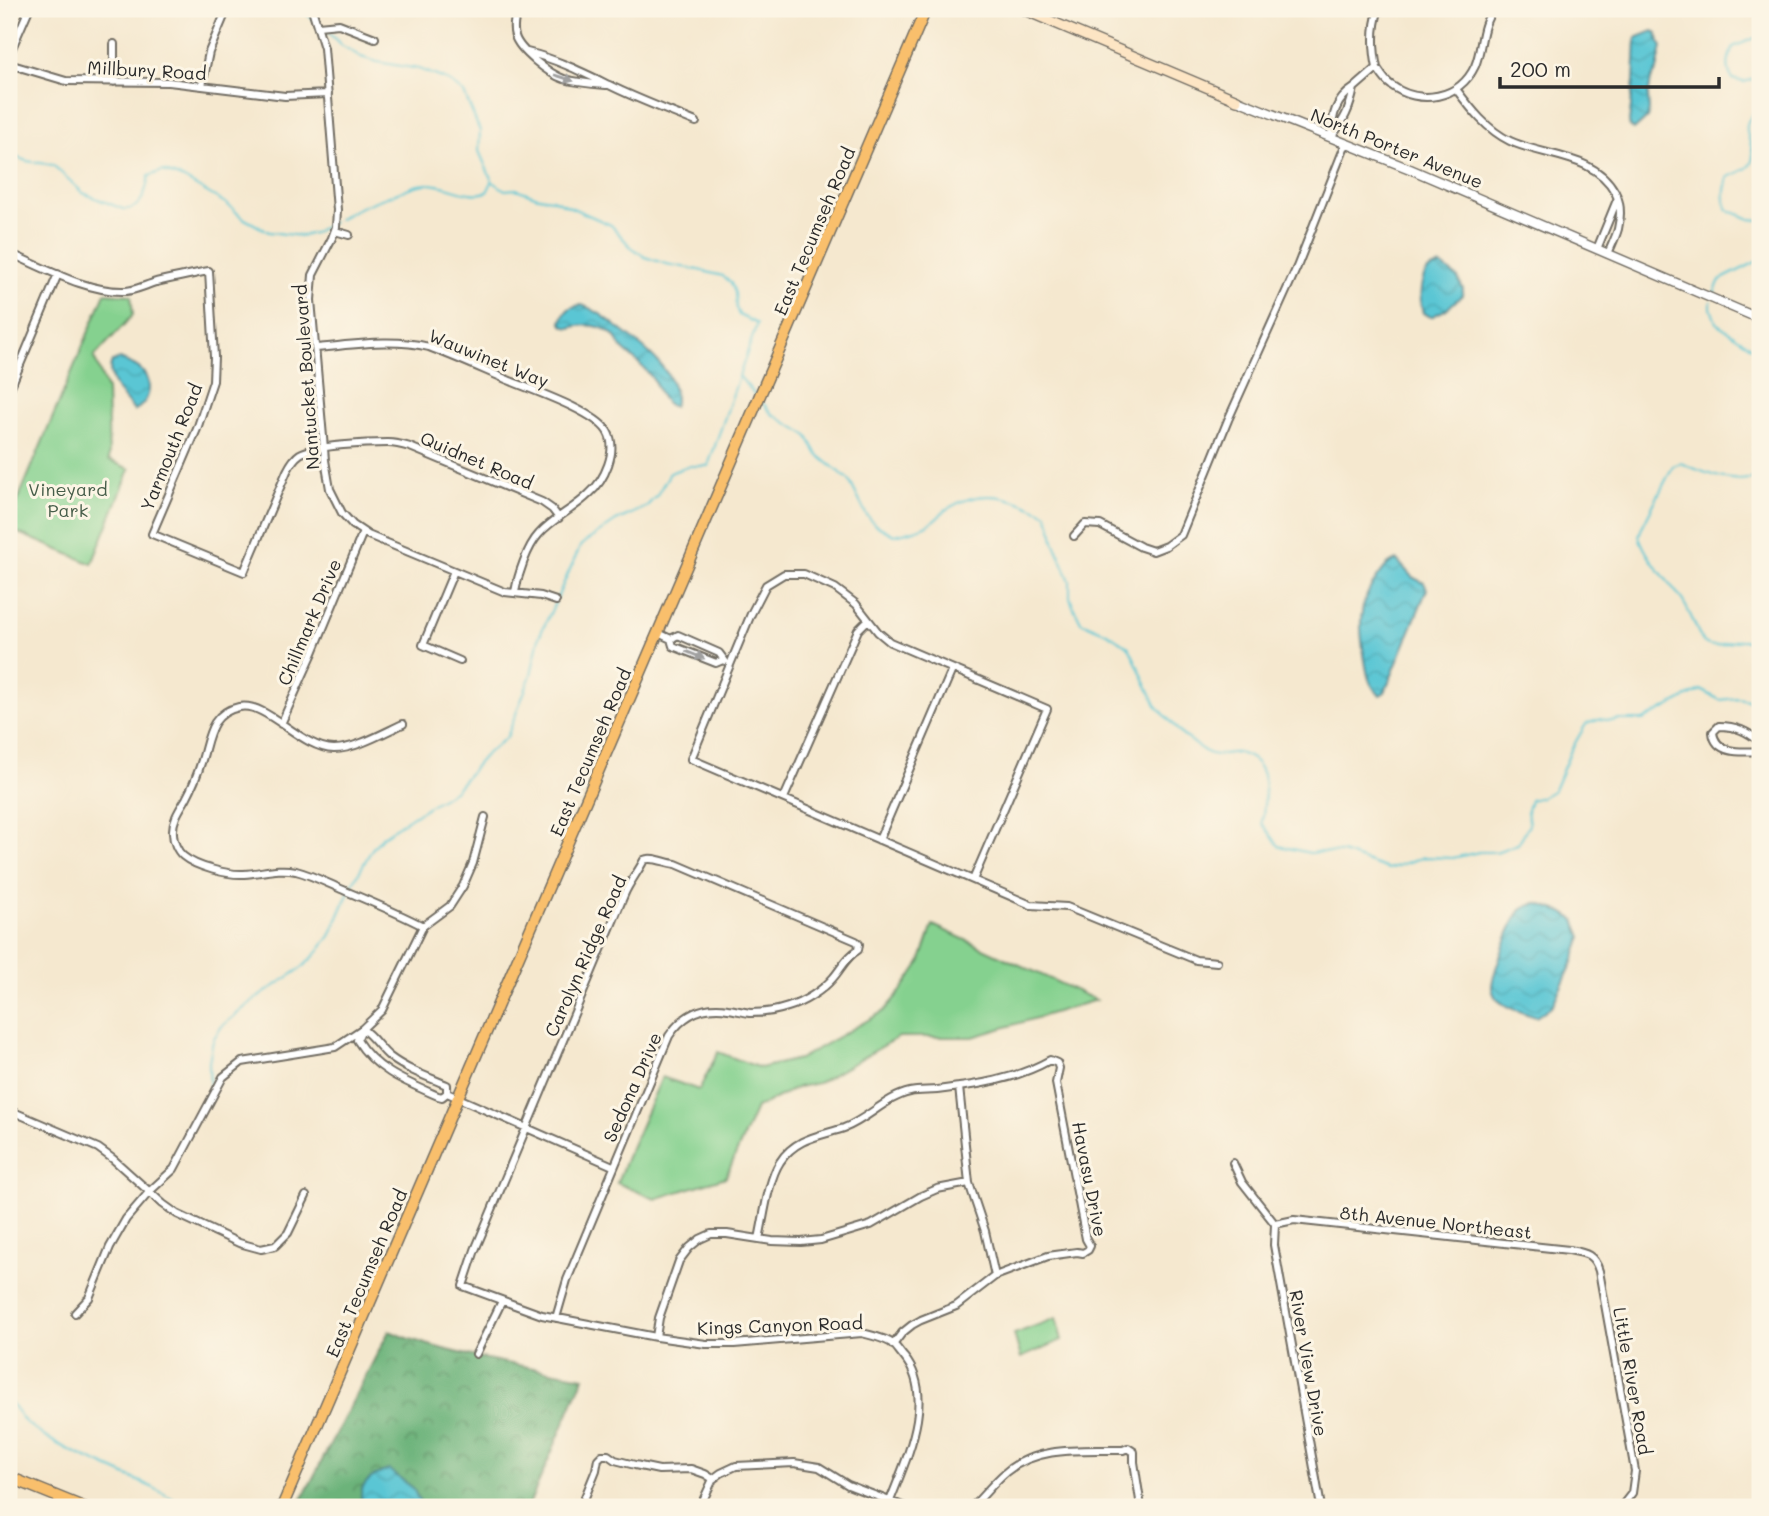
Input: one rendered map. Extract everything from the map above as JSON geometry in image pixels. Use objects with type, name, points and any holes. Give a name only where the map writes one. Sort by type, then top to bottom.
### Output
[{"type":"main road","name":"East Tecumseh Road","points":[[282,1507],[926,9]]},
{"type":"main road","name":"North Porter Avenue","points":[[1022,9],[1237,100]]},
{"type":"main road","points":[[9,1477],[83,1507]]},
{"type":"street","points":[[9,55],[29,9]]},
{"type":"street","points":[[202,86],[209,52],[227,9]]},
{"type":"street","name":"Nantucket Boulevard","points":[[312,9],[321,26],[324,48],[337,210],[336,227],[313,275],[311,300],[327,478],[333,496],[342,513],[353,525],[399,549],[505,592],[541,596],[556,601]]},
{"type":"street","points":[[518,9],[514,20],[514,33],[521,47],[539,63],[557,76],[589,84],[609,85]]},
{"type":"street","points":[[1379,9],[1374,38],[1377,68],[1388,83],[1412,96],[1425,98],[1438,97],[1456,89],[1469,76],[1476,64],[1485,25],[1494,9]]},
{"type":"street","points":[[321,26],[339,24],[374,38]]},
{"type":"street","points":[[114,44],[114,82]]},
{"type":"street","points":[[527,52],[591,75],[696,122]]},
{"type":"street","name":"Millbury Road","points":[[9,64],[66,81],[169,82],[285,96],[328,94]]},
{"type":"street","points":[[1331,137],[1332,117],[1344,94],[1377,68]]},
{"type":"street","points":[[1331,137],[1343,122],[1354,88]]},
{"type":"street","points":[[1456,89],[1486,125],[1510,141],[1581,163],[1603,176],[1618,198],[1620,211],[1618,229],[1608,254]]},
{"type":"street","name":"North Porter Avenue","points":[[1237,100],[1346,143],[1760,319]]},
{"type":"street","points":[[1074,536],[1085,524],[1100,525],[1153,551],[1166,546],[1181,535],[1228,420],[1297,267],[1346,143]]},
{"type":"street","points":[[1597,249],[1618,198]]},
{"type":"street","points":[[336,227],[349,235]]},
{"type":"street","points":[[9,253],[58,274],[9,391]]},
{"type":"street","name":"Yarmouth Road","points":[[58,274],[97,288],[128,291],[155,282],[209,271],[213,381],[197,429],[152,534],[244,572]]},
{"type":"street","name":"Wauwinet Way","points":[[315,348],[392,342],[429,347],[577,410],[603,426],[611,443],[603,475],[587,496],[559,518]]},
{"type":"street","name":"Quidnet Road","points":[[244,572],[292,462],[304,452],[325,448],[390,443],[410,447],[542,502],[559,518]]},
{"type":"street","points":[[515,592],[518,577],[533,542],[539,533],[559,518]]},
{"type":"street","name":"Chillmark Drive","points":[[281,724],[363,531]]},
{"type":"street","points":[[454,571],[423,645],[460,661]]},
{"type":"street","points":[[973,880],[1046,709],[890,642],[878,632],[856,604],[835,588],[804,574],[784,574],[766,584],[726,662],[691,759],[1031,905],[1067,907],[1196,960],[1217,962]]},
{"type":"street","points":[[784,798],[858,630],[868,620]]},
{"type":"street","points":[[658,633],[671,639],[673,646],[716,663],[726,662]]},
{"type":"street","points":[[671,639],[678,635],[719,653],[726,662]]},
{"type":"street","points":[[879,839],[952,670]]},
{"type":"street","points":[[403,724],[373,738],[337,749],[324,748],[311,744],[254,708],[241,706],[229,710],[219,717],[211,728],[195,781],[176,813],[172,831],[176,845],[184,857],[201,866],[241,874],[277,869],[297,871],[401,914],[423,926]]},
{"type":"street","points":[[1760,741],[1738,728],[1718,726],[1713,732],[1720,747],[1736,752],[1760,751]]},
{"type":"street","points":[[75,1313],[89,1298],[125,1219],[174,1169],[223,1077],[242,1062],[335,1047],[362,1029],[382,1010],[423,926],[450,906],[463,886],[473,863],[485,817]]},
{"type":"street","name":"Carolyn Ridge Road","points":[[463,1286],[475,1250],[628,886],[646,859],[676,864],[838,932],[856,941],[859,944],[858,950]]},
{"type":"street","name":"Sedona Drive","points":[[556,1318],[567,1280],[613,1166],[668,1036],[676,1026],[686,1017],[711,1007],[750,1013],[789,1007],[821,989],[848,957],[858,950]]},
{"type":"street","points":[[362,1029],[369,1033],[379,1047],[405,1067],[447,1085],[447,1093]]},
{"type":"street","points":[[362,1029],[357,1040],[385,1070],[438,1096],[442,1097],[447,1093]]},
{"type":"street","name":"Havasu Drive","points":[[893,1345],[912,1325],[956,1306],[995,1276],[1048,1256],[1083,1253],[1090,1247],[1086,1240],[1056,1083],[1059,1068],[1055,1061],[1050,1060],[1006,1078],[959,1087]]},
{"type":"street","points":[[759,1239],[777,1168],[793,1147],[809,1138],[863,1119],[899,1096],[911,1092],[959,1087],[969,1183],[985,1231],[995,1276]]},
{"type":"street","points":[[447,1093],[613,1166]]},
{"type":"street","points":[[9,1110],[98,1148],[177,1214],[239,1243],[261,1250],[275,1246],[288,1233],[306,1196]]},
{"type":"street","points":[[1233,1163],[1242,1182],[1275,1224]]},
{"type":"street","points":[[656,1337],[659,1318],[679,1261],[700,1239],[711,1234],[727,1234],[801,1242],[821,1240],[871,1225],[937,1189],[969,1183]]},
{"type":"street","name":"8th Avenue Northeast","points":[[1275,1224],[1294,1220],[1569,1250],[1593,1257]]},
{"type":"street","name":"River View Drive","points":[[1275,1224],[1274,1245],[1321,1507]]},
{"type":"street","name":"Little River Road","points":[[1593,1257],[1599,1271],[1635,1471],[1632,1493],[1621,1507]]},
{"type":"street","name":"Kings Canyon Road","points":[[463,1286],[528,1311],[556,1318],[706,1344],[862,1333],[893,1345]]},
{"type":"street","points":[[476,1354],[502,1301]]},
{"type":"street","points":[[890,1501],[910,1449],[919,1402],[917,1382],[908,1362],[893,1345]]},
{"type":"street","points":[[971,1507],[1004,1473],[1032,1456],[1063,1451],[1128,1448],[1134,1452],[1133,1462],[1141,1507]]},
{"type":"street","points":[[581,1507],[602,1455],[659,1471],[691,1469],[713,1479]]},
{"type":"street","points":[[700,1507],[713,1479],[736,1466],[806,1464],[819,1467],[848,1485],[905,1507]]},
{"type":"green space","name":"Vineyard Park","points":[[105,293],[131,295],[133,315],[94,357],[107,390],[109,460],[130,469],[92,564],[9,529],[9,521]]},
{"type":"green space","points":[[933,925],[1096,1000],[973,1037],[899,1037],[818,1083],[798,1087],[756,1108],[726,1177],[655,1199],[617,1183],[662,1077],[699,1090],[718,1052],[760,1068],[799,1059],[884,1011],[920,963]]},
{"type":"green space","points":[[1056,1318],[1062,1340],[1021,1358],[1014,1334]]},
{"type":"green space","points":[[389,1331],[461,1353],[584,1377],[528,1507],[298,1507]]},
{"type":"water","points":[[1653,31],[1657,33],[1662,47],[1657,70],[1651,80],[1647,118],[1634,130],[1629,122],[1636,38]]},
{"type":"water","points":[[1441,265],[1458,278],[1463,289],[1462,295],[1447,309],[1431,317],[1423,313],[1422,284],[1429,270]]},
{"type":"water","points":[[582,305],[606,319],[658,362],[672,383],[674,407],[665,402],[649,374],[605,329],[581,325],[569,328],[564,326],[561,322],[566,312]]},
{"type":"water","points":[[120,359],[140,369],[148,380],[147,397],[134,411],[116,388],[111,375],[112,362]]},
{"type":"water","points":[[1397,560],[1412,577],[1424,583],[1427,589],[1385,692],[1380,695],[1373,688],[1368,675],[1361,617],[1370,588],[1386,567]]},
{"type":"water","points":[[1536,903],[1562,912],[1575,920],[1582,937],[1552,1006],[1536,1017],[1504,1005],[1496,998],[1492,988],[1499,961],[1517,915],[1522,909]]},
{"type":"water","points":[[389,1470],[413,1488],[420,1503],[419,1507],[363,1507],[361,1493],[366,1482]]},
{"type":"waterway","points":[[300,9],[313,19]]},
{"type":"waterway","points":[[323,27],[341,45],[361,57],[419,69],[447,80],[464,93],[480,131],[479,151],[492,181],[505,190],[516,189],[552,199],[611,225],[630,246],[645,257],[723,276],[731,283],[739,315],[757,324],[708,466],[688,466],[670,473],[646,507],[616,521],[581,545],[557,598]]},
{"type":"waterway","points":[[1760,36],[1733,47],[1728,66],[1732,79],[1744,82],[1760,77]]},
{"type":"waterway","points":[[1760,110],[1747,124],[1753,159],[1747,168],[1728,177],[1725,189],[1728,210],[1760,220]]},
{"type":"waterway","points":[[9,155],[53,165],[83,193],[123,209],[135,207],[144,194],[149,176],[163,171],[184,179],[269,232],[301,236],[314,233],[333,222]]},
{"type":"waterway","points":[[338,220],[364,206],[419,185],[436,185],[479,193],[487,192],[492,182]]},
{"type":"waterway","points":[[1713,295],[1720,280],[1760,260]]},
{"type":"waterway","points":[[1711,301],[1716,323],[1760,352]]},
{"type":"waterway","points":[[739,376],[756,396]]},
{"type":"waterway","points":[[762,402],[772,414],[807,435],[818,455],[849,480],[874,524],[894,535],[926,526],[945,510],[960,502],[985,496],[1009,499],[1047,514],[1054,541],[1070,581],[1070,597],[1081,622],[1107,633],[1129,647],[1156,705],[1183,736],[1211,754],[1238,753],[1257,764],[1262,772],[1265,791],[1262,823],[1279,846],[1310,853],[1342,853],[1388,869],[1424,857],[1453,858],[1479,852],[1496,852],[1518,844],[1529,825],[1527,810],[1530,800],[1554,790],[1571,750],[1586,724],[1601,719],[1643,720],[1701,690],[1720,700],[1748,700],[1760,715]]},
{"type":"waterway","points":[[1760,477],[1730,479],[1681,463],[1673,466],[1639,536],[1651,560],[1684,602],[1703,642],[1713,646],[1743,640],[1760,646]]},
{"type":"waterway","points":[[206,1103],[210,1094],[209,1062],[212,1045],[222,1026],[254,1000],[303,967],[315,955],[330,936],[351,887],[372,849],[383,836],[454,791],[484,756],[507,737],[531,675],[539,637],[555,603]]},
{"type":"waterway","points":[[9,1401],[26,1423],[45,1437],[154,1488],[187,1507]]}]
